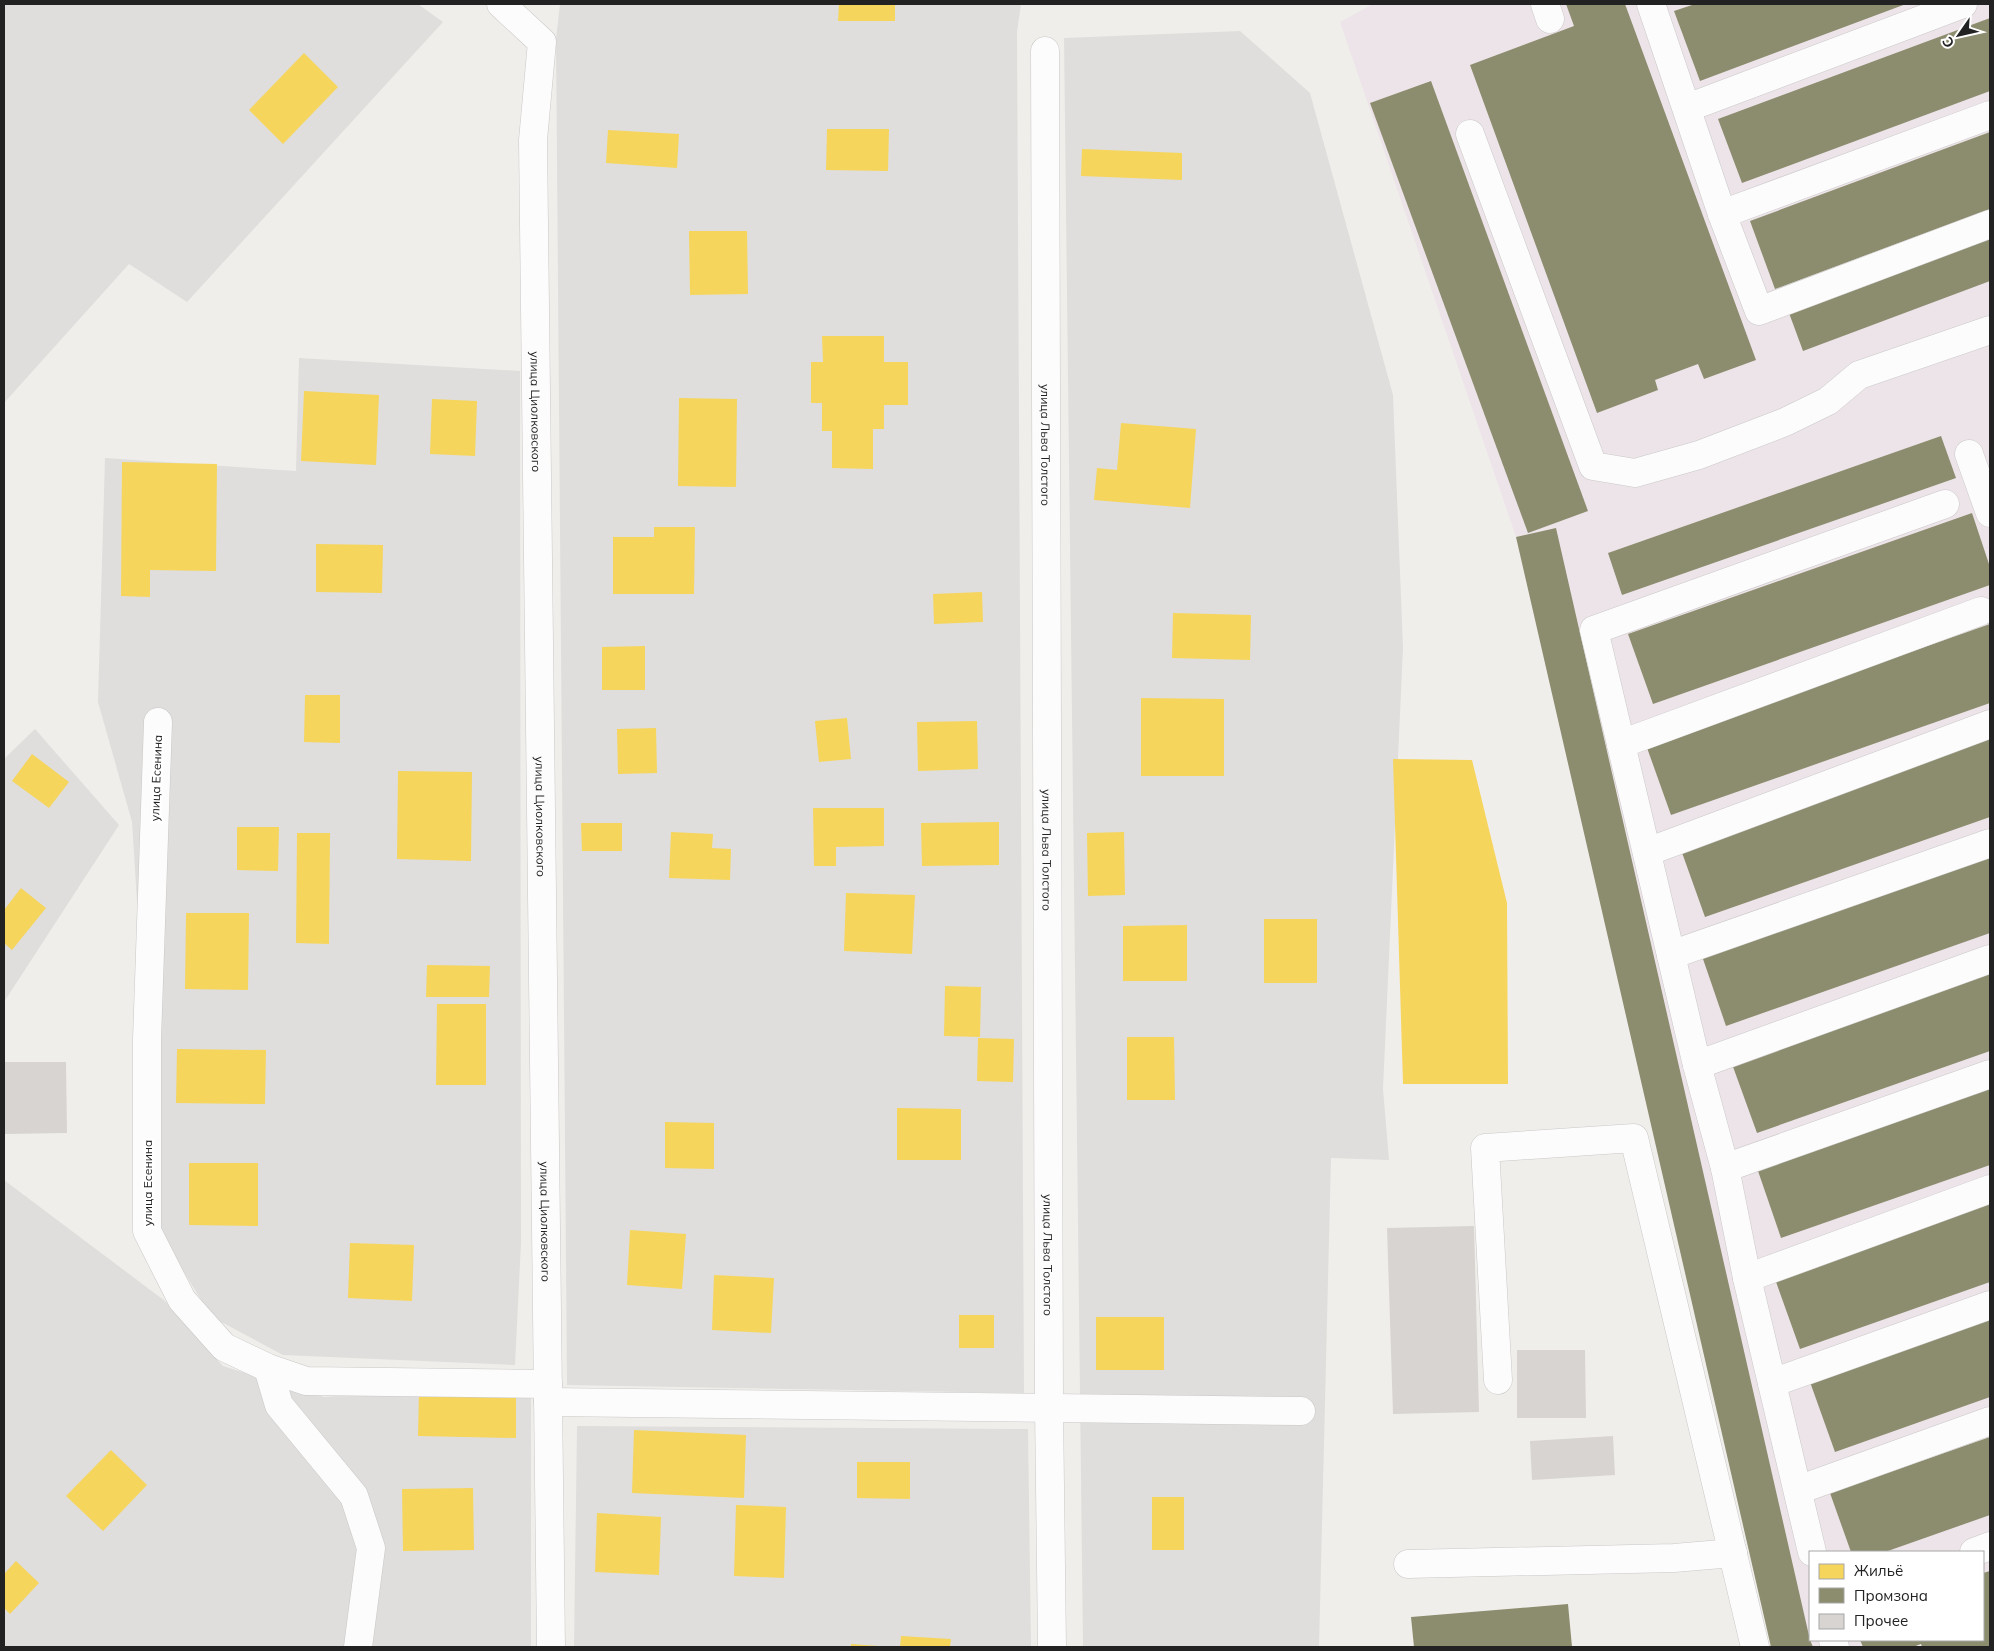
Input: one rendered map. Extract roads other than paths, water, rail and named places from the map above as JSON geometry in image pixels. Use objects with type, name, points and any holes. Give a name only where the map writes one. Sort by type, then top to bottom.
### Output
[{"type":"street","name":"улица Циолковского","points":[[501,4],[542,42],[533,140],[551,1647]]},
{"type":"street","points":[[1651,4],[1722,214],[1759,311],[1990,224]]},
{"type":"street","points":[[1687,108],[1963,4]]},
{"type":"street","name":"улица Льва Толстого","points":[[1045,51],[1049,1407],[1052,1647]]},
{"type":"street","points":[[1722,214],[1990,115]]},
{"type":"street","points":[[1470,134],[1594,466],[1635,473],[1699,455],[1785,422],[1828,402],[1859,375],[1990,330]]},
{"type":"street","points":[[1969,454],[1990,513]]},
{"type":"street","points":[[1812,1551],[1747,1278],[1725,1168],[1697,1065],[1594,630],[1945,504]]},
{"type":"street","points":[[1621,744],[1981,611]]},
{"type":"street","name":"улица Есенина","points":[[158,722],[147,1039],[147,1231],[182,1300],[224,1348],[268,1368],[306,1381],[548,1393],[1049,1407],[1301,1411]]},
{"type":"street","points":[[1647,852],[1990,724]]},
{"type":"street","points":[[1671,955],[1990,843]]},
{"type":"street","points":[[1697,1065],[1990,959]]},
{"type":"street","points":[[1725,1168],[1990,1074]]},
{"type":"street","points":[[1498,1380],[1485,1148],[1634,1138],[1755,1647]]},
{"type":"street","points":[[1747,1278],[1990,1190]]},
{"type":"street","points":[[1772,1383],[1990,1305]]},
{"type":"street","points":[[268,1368],[278,1405],[354,1496],[371,1548],[358,1647]]},
{"type":"street","points":[[1798,1490],[1990,1421]]},
{"type":"street","points":[[1977,1551],[1990,1546]]},
{"type":"street","points":[[1408,1564],[1674,1558],[1733,1553]]}]
